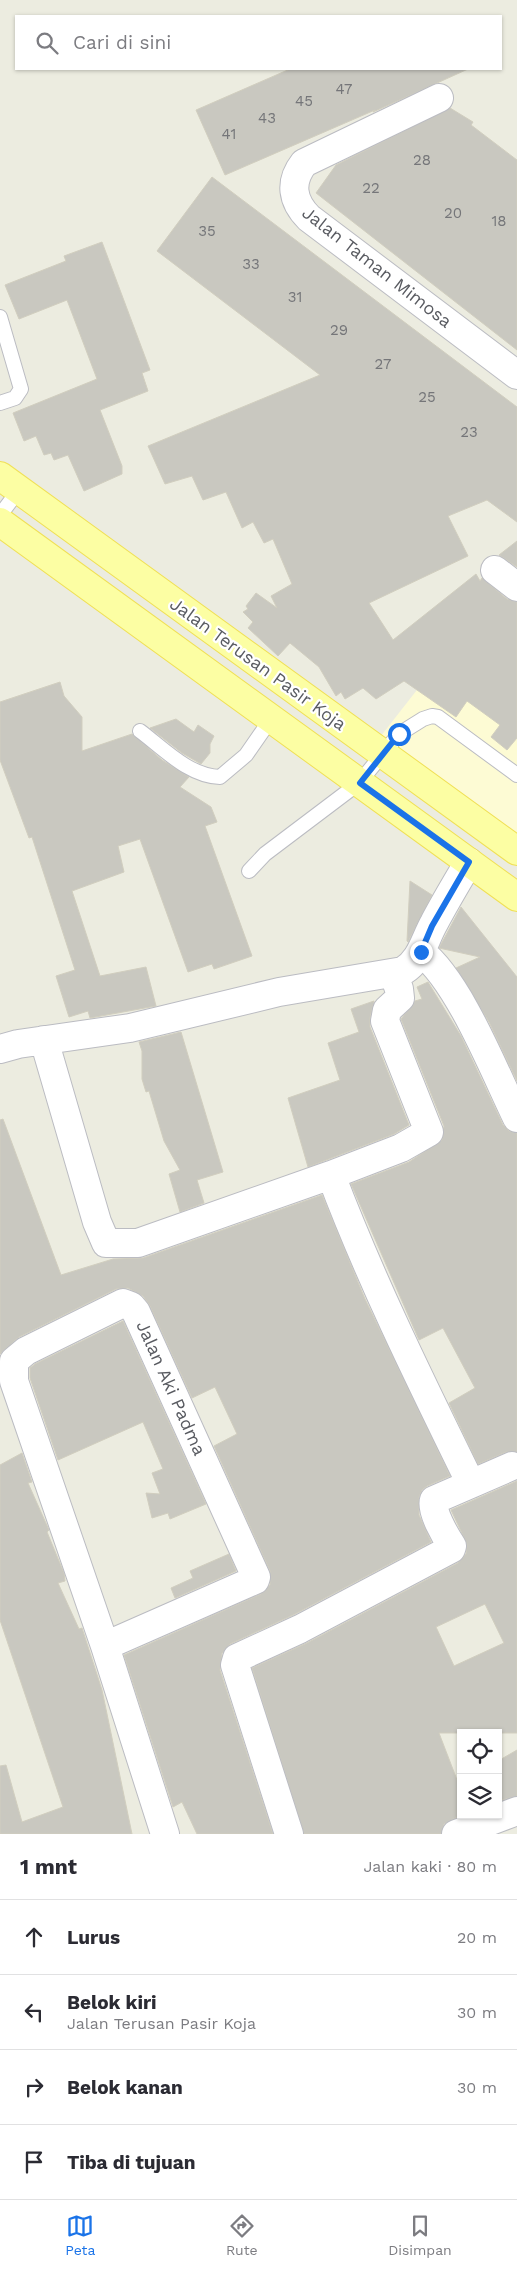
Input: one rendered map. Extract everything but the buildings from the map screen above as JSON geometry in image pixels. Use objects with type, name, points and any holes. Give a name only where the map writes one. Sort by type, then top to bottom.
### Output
[{"type":"main road","name":"Jalan Terusan Pasir Koja","points":[[9,483],[517,851]]},
{"type":"main road","name":"Jalan Terusan Pasir Koja","points":[[0,522],[517,897]]},
{"type":"street","name":"Jalan Taman Mimosa","points":[[439,98],[304,163],[295,180],[296,201],[308,218],[517,375]]},
{"type":"street","points":[[495,570],[517,587]]},
{"type":"street","points":[[0,1049],[44,1040],[130,1028],[279,992],[370,976],[394,974],[410,967],[421,952],[432,926],[469,862]]},
{"type":"street","points":[[421,952],[434,962],[448,982],[478,1036],[517,1118]]},
{"type":"street","points":[[44,1040],[97,1222],[106,1243],[138,1243],[332,1175],[400,1148],[429,1132],[385,1021],[388,1010],[400,998],[394,974]]},
{"type":"street","points":[[332,1175],[354,1236],[404,1346],[471,1484]]},
{"type":"street","name":"Jalan Aki Padma","points":[[105,1646],[255,1580],[256,1577],[136,1312],[131,1306],[122,1303],[26,1351],[14,1361],[14,1381],[105,1646],[165,1834]]},
{"type":"street","points":[[289,1834],[235,1661],[237,1658],[300,1629],[451,1549],[452,1546],[445,1536],[432,1504],[437,1498],[515,1469]]},
{"type":"street","points":[[456,1834],[517,1811]]},
{"type":"lane","points":[[0,317],[21,389],[15,398],[0,403]]},
{"type":"lane","points":[[0,515],[9,483]]},
{"type":"lane","points":[[249,871],[265,854],[360,783],[399,734],[423,719],[432,716],[444,721],[517,775]]},
{"type":"lane","points":[[140,732],[191,770],[208,777],[220,777],[246,755],[271,719]]},
{"type":"shaded area","points":[[467,626],[517,663],[517,841],[377,741]]},
{"type":"route","points":[[399,734],[360,783],[469,862],[432,926],[421,952]]}]
